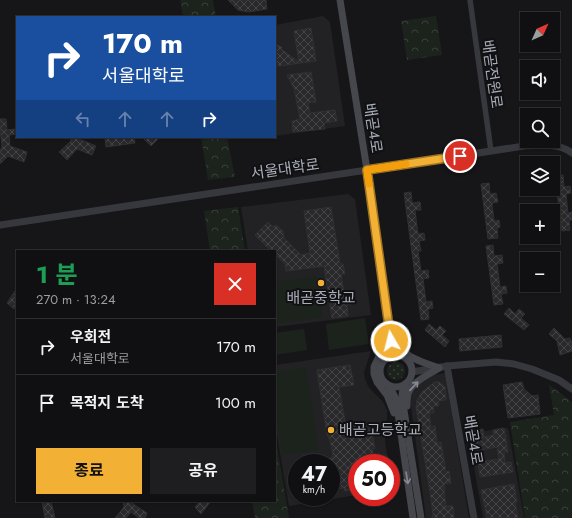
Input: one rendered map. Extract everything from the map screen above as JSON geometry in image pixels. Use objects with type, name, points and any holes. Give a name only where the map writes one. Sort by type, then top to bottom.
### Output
[{"type":"main road","name":"배곧4로","points":[[340,0],[367,170],[393,355]]},
{"type":"main road","points":[[387,313],[400,346],[405,352],[415,359],[439,368]]},
{"type":"main road","points":[[387,313],[382,352],[374,367],[374,374],[377,382],[390,401],[404,437]]},
{"type":"main road","points":[[393,355],[401,356],[409,362],[412,372],[409,381],[400,387],[394,388],[384,383],[381,378],[380,367],[386,358],[393,355]]},
{"type":"main road","points":[[404,437],[407,395],[409,390],[419,380],[439,368]]},
{"type":"main road","points":[[404,385],[402,392],[404,437],[413,518]]},
{"type":"main road","points":[[389,386],[396,399],[421,518]]},
{"type":"street","name":"배곧전원로","points":[[470,0],[491,151]]},
{"type":"street","name":"서울대학로","points":[[0,225],[524,146],[558,147],[572,153]]},
{"type":"street","points":[[412,372],[447,366],[496,362],[514,364],[532,369],[570,385]]},
{"type":"street","name":"배곧4로","points":[[447,366],[474,518]]},
{"type":"shaded area","points":[[323,16],[330,22],[345,126],[276,136],[276,25]]},
{"type":"shaded area","name":"배곧중학교","points":[[348,194],[355,199],[371,315],[276,327],[276,250],[248,250],[241,207]]},
{"type":"shaded area","name":"배곧고등학교","points":[[371,351],[364,373],[368,386],[383,402],[387,410],[385,443],[387,454],[348,454],[348,496],[340,498],[340,454],[288,454],[288,500],[276,429],[276,365]]},
{"type":"shaded area","points":[[445,373],[469,518],[426,518],[410,399],[412,384],[425,377]]},
{"type":"shaded area","points":[[508,428],[524,518],[483,518],[468,433]]},
{"type":"green space","points":[[180,0],[213,0],[216,16],[183,16]]},
{"type":"green space","points":[[436,16],[442,55],[407,60],[401,21]]},
{"type":"green space","points":[[201,138],[227,138],[235,177],[208,180]]},
{"type":"green space","points":[[238,207],[245,250],[210,250],[204,211]]},
{"type":"green space","points":[[317,276],[323,317],[276,324],[276,282]]},
{"type":"green space","points":[[365,318],[369,344],[329,350],[326,324]]},
{"type":"green space","points":[[304,329],[307,350],[276,355],[276,333]]},
{"type":"green space","points":[[392,362],[400,362],[405,367],[403,378],[400,380],[392,380],[387,375],[387,367]]},
{"type":"green space","points":[[306,367],[319,450],[282,455],[276,414],[276,372]]},
{"type":"green space","points":[[549,385],[572,402],[572,518],[525,518],[510,422],[554,415]]},
{"type":"green space","points":[[276,440],[289,518],[255,518],[252,502],[276,502]]},
{"type":"building","points":[[228,0],[266,0],[267,9],[248,12],[238,10]]},
{"type":"building","points":[[311,28],[316,61],[279,66],[276,64],[276,44],[282,47],[281,49],[299,62],[294,31]]},
{"type":"building","points":[[311,72],[316,102],[308,103],[310,113],[335,110],[337,121],[324,123],[325,129],[293,132],[292,121],[300,119],[294,88],[287,75]]},
{"type":"building","points":[[0,119],[6,119],[7,130],[16,129],[16,134],[9,135],[10,146],[27,152],[24,162],[8,156],[0,164],[0,150],[2,147]]},
{"type":"building","points":[[70,138],[78,138],[96,146],[92,155],[77,149],[67,160],[59,152],[71,141]]},
{"type":"building","points":[[105,138],[134,138],[135,143],[106,147]]},
{"type":"building","points":[[143,138],[159,138],[151,146]]},
{"type":"building","points":[[560,175],[563,175],[564,187],[570,186],[571,193],[566,194],[568,213],[572,212],[572,220],[569,220],[570,230],[562,231],[560,204],[559,204],[558,196],[560,196]]},
{"type":"building","points":[[489,183],[490,194],[496,193],[498,202],[492,203],[494,221],[499,220],[500,227],[497,228],[498,238],[488,239],[481,184]]},
{"type":"building","points":[[411,192],[412,203],[420,202],[421,210],[415,210],[418,234],[424,233],[425,240],[419,241],[421,251],[418,251],[421,271],[428,270],[429,278],[423,279],[426,302],[432,301],[433,308],[428,309],[429,319],[421,320],[404,193]]},
{"type":"building","points":[[331,207],[340,264],[343,264],[345,274],[341,274],[344,293],[349,292],[351,304],[347,305],[348,316],[332,318],[324,266],[286,271],[285,264],[276,255],[276,250],[270,250],[255,235],[268,222],[273,227],[276,225],[283,231],[284,238],[301,255],[310,253],[304,211]]},
{"type":"building","points":[[493,245],[494,256],[502,255],[503,263],[497,264],[500,287],[506,286],[507,293],[501,294],[503,304],[494,305],[486,246]]},
{"type":"building","points":[[16,290],[16,306],[14,309],[7,303]]},
{"type":"building","points":[[509,308],[515,314],[519,309],[525,314],[521,318],[529,325],[524,330],[504,314]]},
{"type":"building","points":[[429,324],[436,330],[440,326],[446,331],[442,335],[449,341],[445,347],[425,330]]},
{"type":"building","points":[[554,328],[565,339],[570,338],[572,343],[572,351],[560,355],[557,341],[549,334]]},
{"type":"building","points":[[501,335],[502,347],[460,351],[459,339]]},
{"type":"building","points":[[350,365],[354,385],[339,387],[345,421],[371,427],[375,449],[372,448],[373,454],[348,454],[348,490],[345,491],[344,488],[340,488],[340,454],[333,454],[330,440],[327,435],[317,370]]},
{"type":"building","points":[[435,382],[439,382],[445,387],[446,400],[438,401],[439,406],[433,406],[434,413],[429,413],[431,427],[435,426],[437,443],[441,442],[446,472],[449,471],[451,483],[444,484],[444,490],[446,506],[453,506],[454,518],[432,518],[433,514],[430,492],[416,407],[417,400],[422,392]]},
{"type":"building","points":[[522,382],[524,389],[532,396],[538,395],[540,414],[508,418],[503,385]]},
{"type":"building","points":[[504,428],[508,452],[504,452],[505,463],[511,462],[513,472],[480,477],[478,462],[499,459],[497,447],[475,451],[472,431],[483,429],[484,437],[494,435],[493,430]]},
{"type":"building","points":[[514,484],[518,518],[487,518],[481,490]]},
{"type":"building","points":[[42,502],[51,502],[55,518],[45,518]]},
{"type":"building","points":[[123,502],[133,502],[133,504],[147,513],[145,518],[139,518],[131,512],[126,518],[115,518],[124,507]]},
{"type":"building","points":[[199,502],[210,502],[201,514],[195,507]]},
{"type":"slow traffic","points":[[369,184],[367,170],[406,164]]},
{"type":"place","name":"배곧중학교","points":[[321,283]]},
{"type":"place","name":"배곧고등학교","points":[[331,430]]},
{"type":"route","points":[[391,341],[367,170],[460,156]]}]
